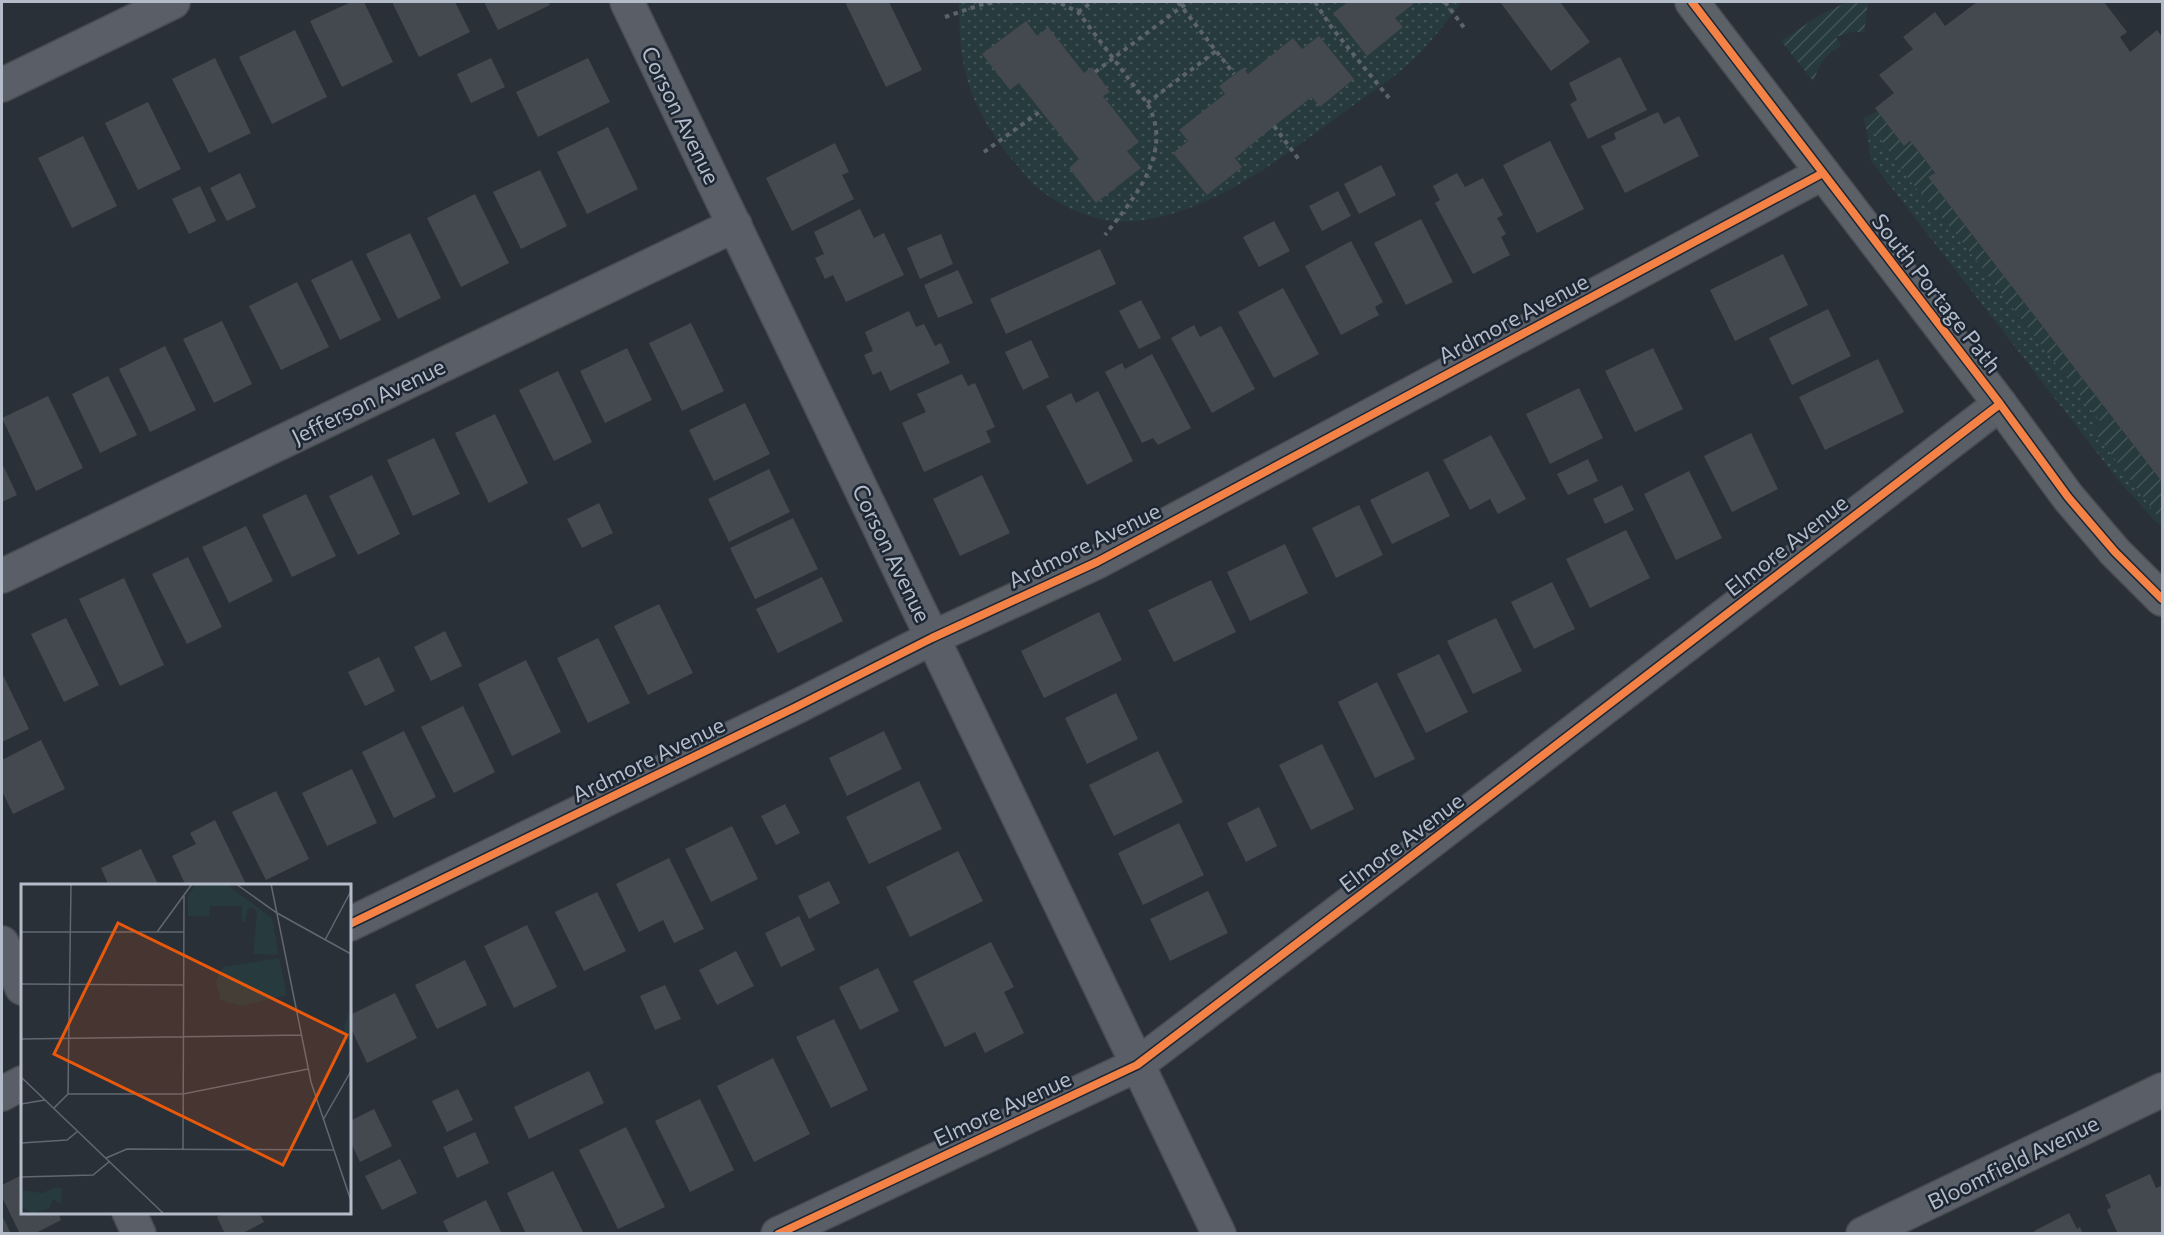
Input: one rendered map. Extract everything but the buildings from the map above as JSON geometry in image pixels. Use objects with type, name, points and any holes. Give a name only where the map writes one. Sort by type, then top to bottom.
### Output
[{"type":"main road","name":"South Portage Path","points":[[1692,2],[2000,404],[2068,497],[2115,552],[2163,599]]},
{"type":"street","points":[[2,85],[173,2]]},
{"type":"street","name":"Corson Avenue","points":[[627,2],[1219,1233]]},
{"type":"street","name":"Ardmore Avenue","points":[[351,924],[794,708],[932,638],[1097,562],[1823,173]]},
{"type":"street","name":"Jefferson Avenue","points":[[2,576],[735,225]]},
{"type":"street","name":"Elmore Avenue","points":[[778,1233],[1137,1065],[2000,404]]},
{"type":"street","points":[[2,944],[21,986]]},
{"type":"street","points":[[2,1094],[21,1084]]},
{"type":"street","name":"Bloomfield Avenue","points":[[1863,1233],[2163,1090]]},
{"type":"street","points":[[130,1214],[139,1233]]},
{"type":"path","points":[[945,17],[980,5],[997,2]]},
{"type":"path","points":[[1052,2],[1078,12],[1147,103],[1154,115],[1157,128],[1156,151],[1148,174],[1135,197],[1105,236]]},
{"type":"path","points":[[1078,12],[1092,2]]},
{"type":"path","points":[[1178,2],[1234,74]]},
{"type":"path","points":[[1095,72],[1188,2]]},
{"type":"path","points":[[1315,2],[1332,28],[1389,98]]},
{"type":"path","points":[[1445,2],[1465,29]]},
{"type":"path","points":[[1147,103],[1216,50]]},
{"type":"path","points":[[984,152],[1041,111]]},
{"type":"path","points":[[1274,126],[1300,161]]},
{"type":"green space","points":[[959,2],[1462,2],[1428,44],[1405,67],[1271,164],[1219,195],[1192,207],[1164,216],[1122,222],[1096,218],[1059,203],[1032,183],[1009,156],[987,124],[970,89],[960,40]]},
{"type":"green space","points":[[1847,2],[1868,2],[1864,32],[1851,32],[1836,37],[1841,46],[1823,61],[1817,70],[1814,82],[1781,41],[1820,15]]},
{"type":"green space","points":[[1878,111],[1904,145],[1910,141],[1935,173],[1928,177],[2162,482],[2162,522],[2097,435],[2096,429],[2100,421],[1956,234],[1911,182],[1876,133],[1871,132],[1868,138],[1864,118]]},
{"type":"green space","points":[[1871,132],[1876,132],[1911,182],[1956,234],[2100,421],[2096,429],[2097,435],[2162,522],[2162,526],[2119,481],[1871,161],[1868,138]]},
{"type":"cycle path","points":[[1692,2],[2000,404],[2068,497],[2115,552],[2162,599]]},
{"type":"cycle path","points":[[351,924],[794,708],[932,638],[1097,562],[1823,173]]},
{"type":"cycle path","points":[[778,1234],[1137,1065],[2000,404]]}]
